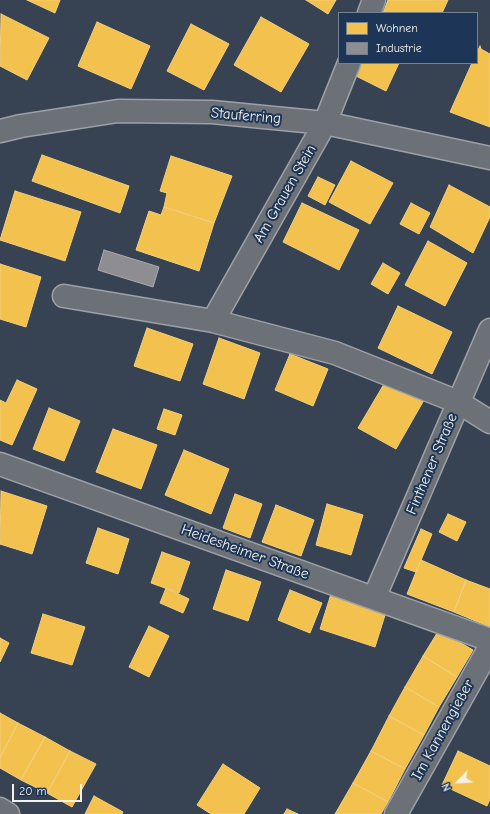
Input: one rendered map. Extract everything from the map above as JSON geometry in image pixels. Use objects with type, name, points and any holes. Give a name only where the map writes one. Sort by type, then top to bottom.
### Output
[{"type":"street","points":[[369,12],[374,0]]},
{"type":"street","name":"Am Grauen Stein","points":[[213,321],[325,123],[349,64]]},
{"type":"street","name":"Stauferring","points":[[0,131],[21,126],[118,111],[212,112],[325,123],[490,158]]},
{"type":"street","points":[[64,296],[213,321],[335,353],[458,402],[490,422]]},
{"type":"street","name":"Finthener Straße","points":[[374,598],[490,330]]},
{"type":"street","name":"Heidesheimer Straße","points":[[0,464],[490,640]]},
{"type":"street","name":"Im Kannengießer","points":[[396,814],[490,647]]},
{"type":"street","points":[[0,809],[8,814]]},
{"type":"building: Wohnen","points":[[27,0],[60,0],[55,13]]},
{"type":"building: Wohnen","points":[[306,0],[336,0],[328,14]]},
{"type":"building: Wohnen","points":[[388,0],[448,0],[442,12],[383,12]]},
{"type":"building: Wohnen","points":[[1,14],[49,38],[27,80],[0,66]]},
{"type":"building: Wohnen","points":[[261,17],[309,44],[281,92],[234,65]]},
{"type":"building: Wohnen","points":[[97,22],[150,46],[131,89],[78,66]]},
{"type":"building: Wohnen","points":[[191,24],[229,44],[204,90],[167,71]]},
{"type":"building: Wohnen","points":[[480,46],[481,49],[490,54],[490,127],[450,112],[472,64],[478,64],[478,50]]},
{"type":"building: Wohnen","points":[[358,64],[399,64],[386,91],[354,75]]},
{"type":"building: Wohnen","points":[[42,155],[129,186],[120,213],[32,181]]},
{"type":"building: Wohnen","points":[[171,156],[232,176],[214,223],[164,207],[167,193],[160,191]]},
{"type":"building: Wohnen","points":[[351,161],[393,183],[370,224],[329,202]]},
{"type":"building: Wohnen","points":[[318,177],[335,185],[325,205],[308,196]]},
{"type":"building: Wohnen","points":[[449,185],[490,207],[490,217],[473,253],[430,227]]},
{"type":"building: Wohnen","points":[[15,191],[81,212],[65,261],[0,240]]},
{"type":"building: Wohnen","points":[[302,203],[359,230],[339,270],[283,242]]},
{"type":"building: Wohnen","points":[[411,203],[430,213],[419,234],[400,224]]},
{"type":"building: Wohnen","points":[[164,207],[214,223],[199,271],[136,250],[149,211],[161,215]]},
{"type":"building: Wohnen","points":[[428,241],[467,263],[445,306],[405,285]]},
{"type":"building: Wohnen","points":[[383,263],[400,273],[388,294],[371,284]]},
{"type":"building: Wohnen","points":[[0,264],[41,277],[26,327],[0,319]]},
{"type":"building: Wohnen","points":[[398,306],[452,332],[432,374],[378,348]]},
{"type":"building: Wohnen","points":[[147,328],[193,344],[180,381],[134,366]]},
{"type":"building: Wohnen","points":[[219,338],[260,353],[244,399],[203,384]]},
{"type":"building: Wohnen","points":[[290,354],[328,369],[313,406],[275,390]]},
{"type":"building: Wohnen","points":[[387,379],[424,400],[396,449],[358,428]]},
{"type":"building: Wohnen","points":[[17,380],[37,389],[12,445],[0,440],[0,400],[6,403]]},
{"type":"building: Wohnen","points":[[49,408],[80,421],[64,461],[33,449]]},
{"type":"building: Wohnen","points":[[164,409],[182,415],[175,435],[157,429]]},
{"type":"building: Wohnen","points":[[113,429],[157,445],[141,489],[96,472]]},
{"type":"building: Wohnen","points":[[184,450],[229,469],[211,514],[165,495]]},
{"type":"building: Wohnen","points":[[1,491],[47,506],[32,554],[0,544]]},
{"type":"building: Wohnen","points":[[235,494],[262,504],[250,538],[223,528]]},
{"type":"building: Wohnen","points":[[327,504],[363,515],[351,555],[316,545]]},
{"type":"building: Wohnen","points":[[276,505],[314,520],[301,556],[262,542]]},
{"type":"building: Wohnen","points":[[448,514],[466,522],[457,541],[439,532]]},
{"type":"building: Wohnen","points":[[98,528],[129,539],[118,574],[86,563]]},
{"type":"building: Wohnen","points":[[421,529],[432,534],[416,572],[404,568]]},
{"type":"building: Wohnen","points":[[162,552],[190,562],[179,593],[151,583]]},
{"type":"building: Wohnen","points":[[421,560],[466,580],[454,612],[407,594]]},
{"type":"building: Wohnen","points":[[226,570],[261,582],[248,621],[213,609]]},
{"type":"building: Wohnen","points":[[466,580],[490,589],[490,627],[454,612]]},
{"type":"building: Wohnen","points":[[166,588],[189,599],[183,613],[160,603]]},
{"type":"building: Wohnen","points":[[290,590],[322,603],[310,633],[278,620]]},
{"type":"building: Wohnen","points":[[331,594],[386,612],[375,647],[320,629]]},
{"type":"building: Wohnen","points":[[43,614],[85,627],[72,665],[31,653]]},
{"type":"building: Wohnen","points":[[149,626],[169,636],[149,677],[129,667]]},
{"type":"building: Wohnen","points":[[439,630],[473,650],[457,677],[423,656]]},
{"type":"building: Wohnen","points":[[0,638],[9,643],[0,662]]},
{"type":"building: Wohnen","points":[[423,656],[457,677],[439,707],[405,687]]},
{"type":"building: Wohnen","points":[[405,687],[439,707],[424,735],[389,716]]},
{"type":"building: Wohnen","points":[[0,713],[18,723],[0,758]]},
{"type":"building: Wohnen","points":[[389,716],[424,735],[405,769],[371,751]]},
{"type":"building: Wohnen","points":[[18,723],[45,737],[21,780],[0,768],[0,758]]},
{"type":"building: Wohnen","points":[[45,737],[70,751],[47,793],[21,780]]},
{"type":"building: Wohnen","points":[[70,751],[96,764],[72,807],[47,793]]},
{"type":"building: Wohnen","points":[[371,751],[405,769],[388,802],[353,783]]},
{"type":"building: Wohnen","points":[[458,751],[490,766],[490,799],[487,806],[442,785]]},
{"type":"building: Wohnen","points":[[223,764],[260,788],[244,814],[211,814],[197,805]]},
{"type":"building: Wohnen","points":[[353,783],[388,802],[381,814],[335,814]]},
{"type":"building: Wohnen","points":[[94,796],[123,812],[122,814],[85,814]]},
{"type":"building: Wohnen","points":[[287,809],[298,814],[284,814]]},
{"type":"building: Industrie","points":[[104,250],[159,267],[153,287],[98,270]]}]
